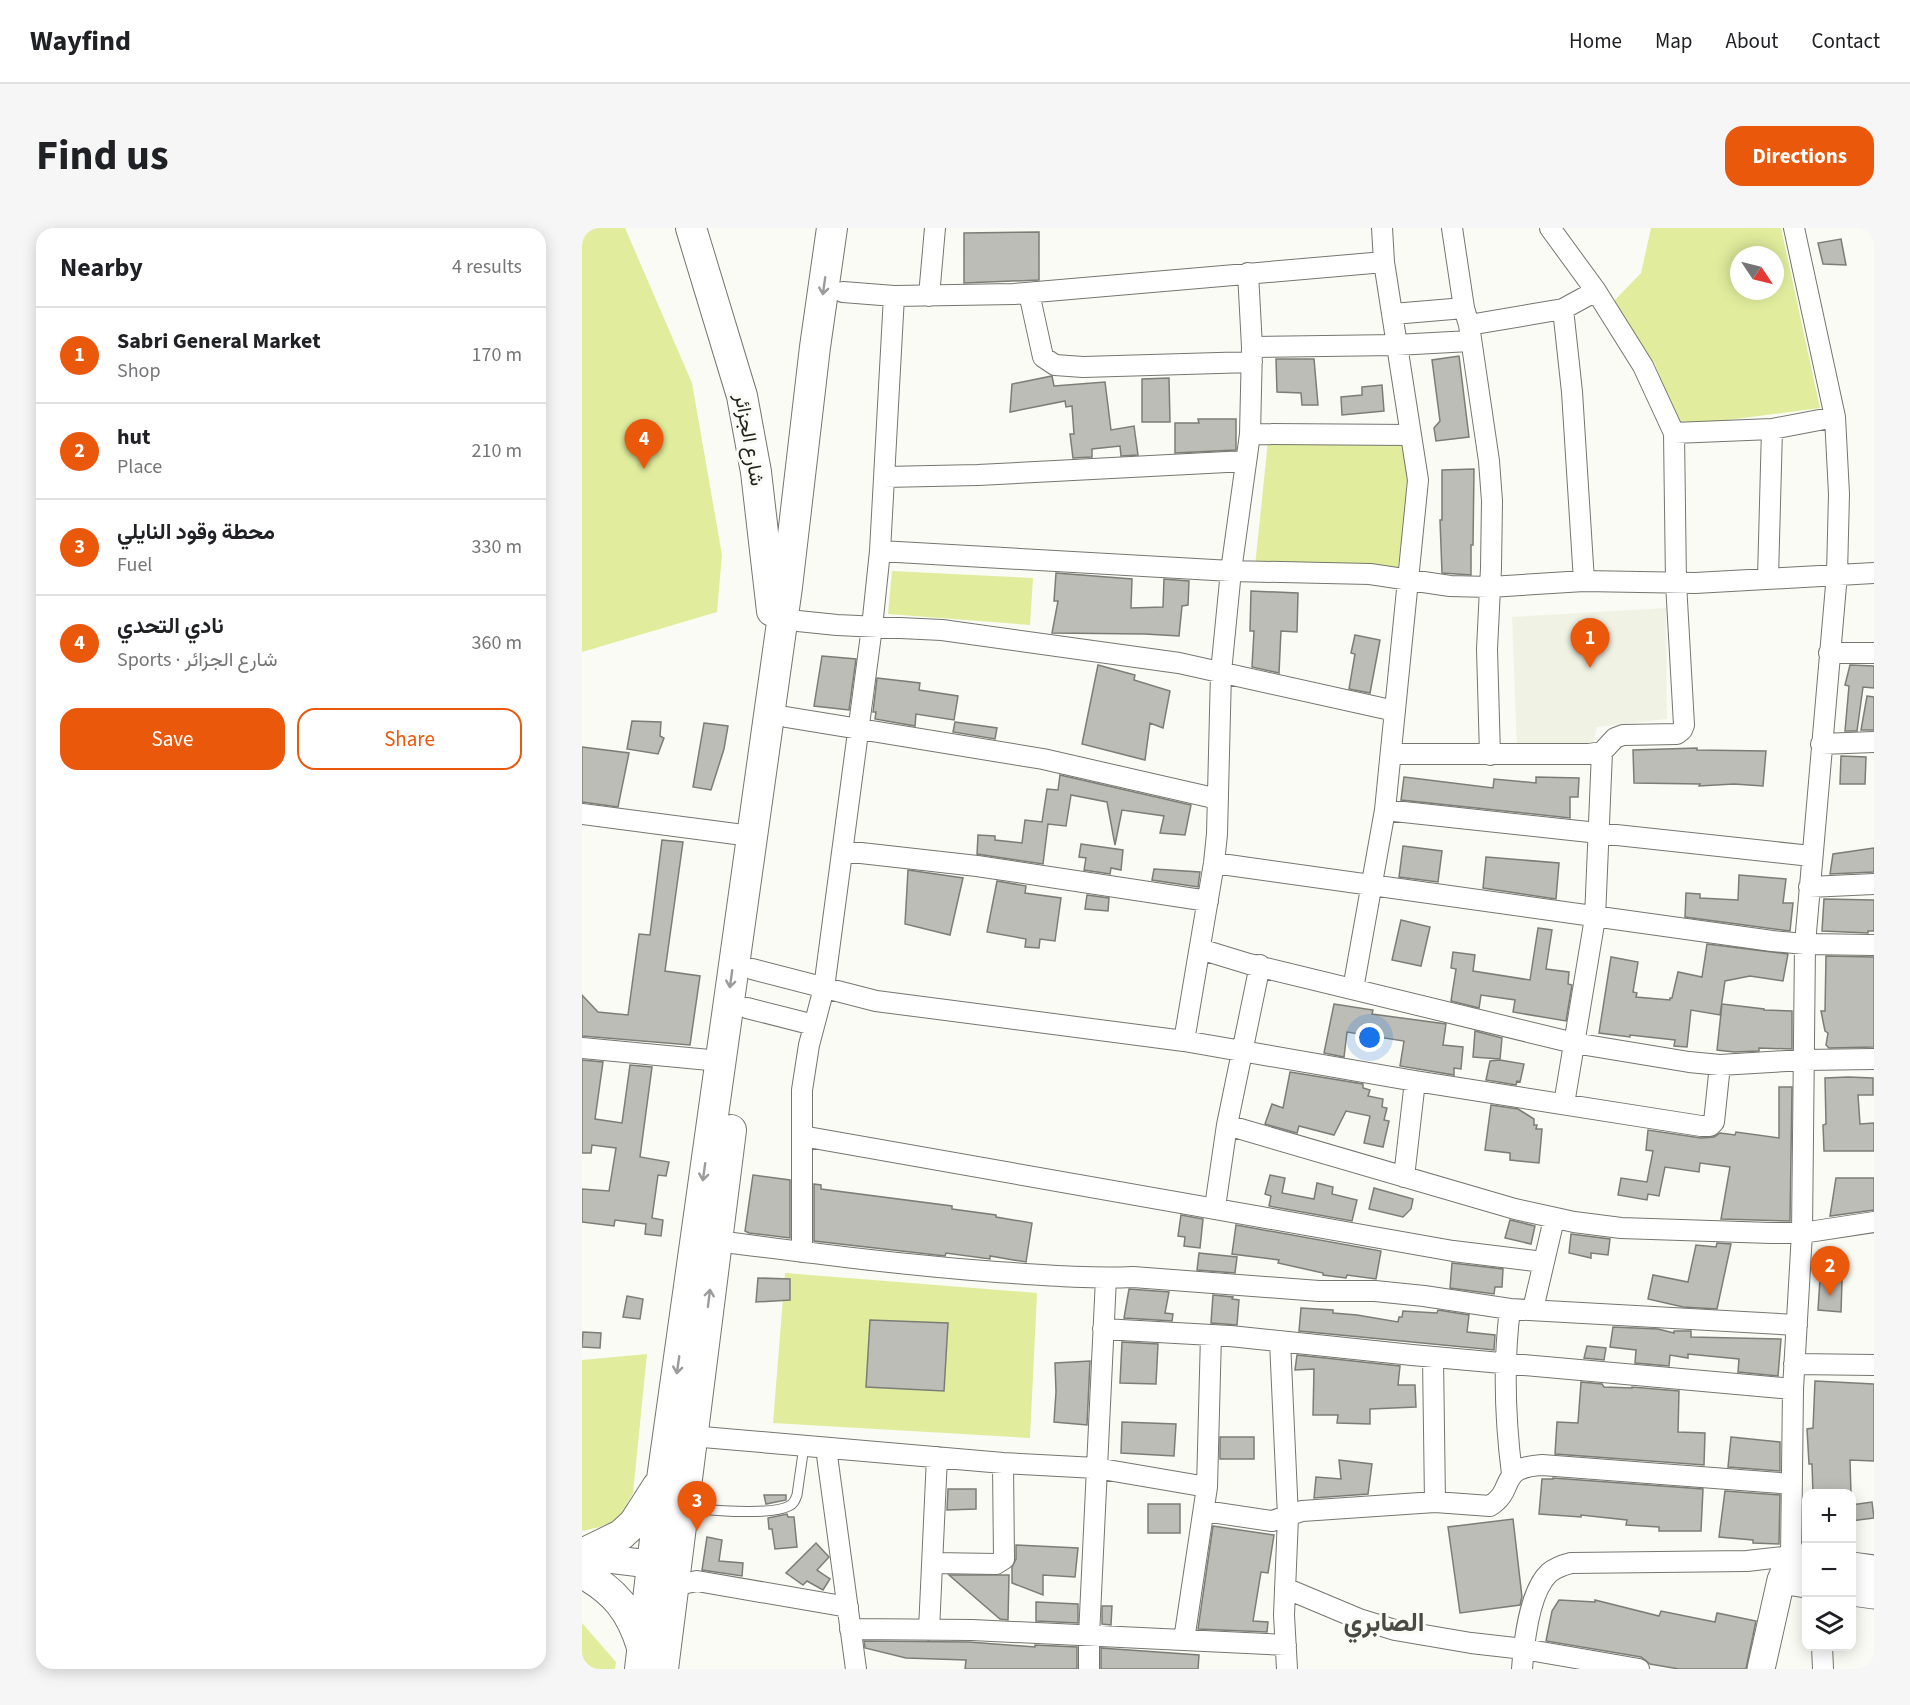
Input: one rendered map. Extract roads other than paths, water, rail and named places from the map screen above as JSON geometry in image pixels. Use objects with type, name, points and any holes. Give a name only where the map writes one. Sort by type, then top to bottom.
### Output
[{"type":"main road","name":"شارع الجزائر","points":[[691,228],[742,396],[790,641]]},
{"type":"main road","name":"شارع الجزائر","points":[[704,228],[742,351],[761,424],[787,587]]},
{"type":"main road","points":[[648,1662],[669,1576],[682,1508],[786,717],[790,641],[787,587],[815,347],[832,228]]},
{"type":"main road","points":[[669,1576],[662,1479],[752,836],[790,641],[852,228]]},
{"type":"main road","points":[[582,1555],[621,1535],[634,1523],[647,1506],[662,1479]]},
{"type":"main road","points":[[582,1572],[611,1591],[636,1628],[648,1662]]},
{"type":"street","points":[[929,296],[935,228]]},
{"type":"street","points":[[1353,989],[1385,810],[1418,480],[1384,262],[1382,228]]},
{"type":"street","points":[[1452,228],[1489,461],[1492,501],[1487,649],[1490,755]]},
{"type":"street","points":[[1391,754],[1589,754],[1602,752],[1615,738],[1623,735],[1677,734],[1684,725],[1676,583],[1674,433],[1642,366],[1596,291],[1550,228]]},
{"type":"street","points":[[1761,1669],[1796,1570],[1792,1484],[1793,1389],[1802,1233],[1805,944],[1837,574],[1839,494],[1835,417],[1794,228]]},
{"type":"street","points":[[843,292],[894,296],[1029,293],[1384,262]]},
{"type":"street","points":[[1184,1041],[1214,863],[1221,672],[1231,571],[1250,434],[1252,354],[1248,273]]},
{"type":"street","points":[[1029,293],[1043,357],[1055,365],[1083,367],[1396,345],[1468,324],[1563,309],[1596,291]]},
{"type":"street","points":[[802,1252],[802,1090],[814,1025],[824,988],[872,627],[880,552],[894,296]]},
{"type":"street","points":[[1563,309],[1572,392],[1584,581]]},
{"type":"street","points":[[1393,314],[1468,324]]},
{"type":"street","points":[[1674,433],[1772,429],[1835,417]]},
{"type":"street","points":[[1768,578],[1772,429]]},
{"type":"street","points":[[1250,434],[1411,435]]},
{"type":"street","points":[[884,477],[978,475],[1246,461]]},
{"type":"street","points":[[880,552],[1231,571],[1370,574],[1450,586],[1490,587],[1584,581],[1695,583],[1874,573]]},
{"type":"street","points":[[790,641],[872,627],[942,630],[1179,663],[1395,711]]},
{"type":"street","points":[[1829,653],[1874,653]]},
{"type":"street","points":[[786,717],[1043,759],[1218,799]]},
{"type":"street","points":[[1821,744],[1874,742]]},
{"type":"street","points":[[1564,1104],[1595,918],[1602,752]]},
{"type":"street","points":[[1385,810],[1812,856]]},
{"type":"street","points":[[582,814],[752,836]]},
{"type":"street","points":[[843,851],[976,866],[1208,901]]},
{"type":"street","points":[[1214,863],[1595,918],[1805,944],[1874,945]]},
{"type":"street","points":[[1809,887],[1874,885]]},
{"type":"street","points":[[1200,949],[1574,1043],[1720,1065],[1874,1059]]},
{"type":"street","points":[[1215,1207],[1227,1125],[1260,965]]},
{"type":"street","points":[[752,969],[876,1002],[1184,1041],[1415,1081],[1710,1126],[1714,1122],[1720,1065]]},
{"type":"street","points":[[747,1008],[814,1025]]},
{"type":"street","points":[[582,1048],[720,1061]]},
{"type":"street","points":[[1404,1177],[1415,1081]]},
{"type":"street","points":[[1227,1125],[1554,1219],[1652,1230],[1802,1233],[1874,1222]]},
{"type":"street","points":[[802,1136],[1215,1207],[1453,1251],[1544,1262]]},
{"type":"street","points":[[1533,1309],[1554,1219]]},
{"type":"street","points":[[717,1241],[974,1270],[1106,1278],[1133,1276],[1319,1291],[1375,1291],[1510,1309],[1797,1325]]},
{"type":"street","points":[[1089,1669],[1106,1278]]},
{"type":"street","points":[[1510,1309],[1505,1364],[1512,1474]]},
{"type":"street","points":[[1103,1329],[1280,1341],[1505,1364],[1793,1389]]},
{"type":"street","points":[[1184,1640],[1208,1487],[1210,1335]]},
{"type":"street","points":[[1280,1341],[1288,1517],[1285,1588],[1287,1669]]},
{"type":"street","points":[[1433,1357],[1435,1502]]},
{"type":"street","points":[[1794,1364],[1874,1365]]},
{"type":"street","points":[[691,1436],[1003,1463],[1096,1468],[1208,1487]]},
{"type":"street","points":[[826,1448],[856,1669]]},
{"type":"street","points":[[929,1630],[934,1563],[937,1457]]},
{"type":"street","points":[[934,1563],[996,1564],[1004,1559],[1003,1463]]},
{"type":"street","points":[[1204,1511],[1272,1521],[1302,1511],[1435,1502],[1490,1506],[1499,1497],[1512,1474],[1517,1470],[1527,1466],[1542,1465],[1792,1484]]},
{"type":"street","points":[[582,1555],[669,1576],[848,1607]]},
{"type":"street","points":[[1522,1669],[1535,1595],[1549,1573],[1559,1567],[1571,1563],[1747,1561],[1796,1570]]},
{"type":"street","points":[[1856,1567],[1874,1569]]},
{"type":"street","points":[[582,1572],[669,1576]]},
{"type":"street","points":[[1285,1588],[1359,1619],[1395,1630],[1639,1669]]},
{"type":"street","points":[[1856,1593],[1874,1595]]},
{"type":"street","points":[[850,1629],[1089,1635],[1286,1645]]},
{"type":"street","points":[[1822,1651],[1823,1669]]},
{"type":"lane","points":[[682,1508],[744,1512],[790,1506],[795,1502],[797,1495],[804,1446]]},
{"type":"place","name":"نادي التحدي","points":[[644,469]]},
{"type":"place","name":"Sabri General Market","points":[[1590,668]]},
{"type":"place","name":"hut","points":[[1830,1296]]},
{"type":"place","name":"محطة وقود النايلي","points":[[697,1531]]},
{"type":"district","name":"الصابري","points":[[1384,1622]]}]
